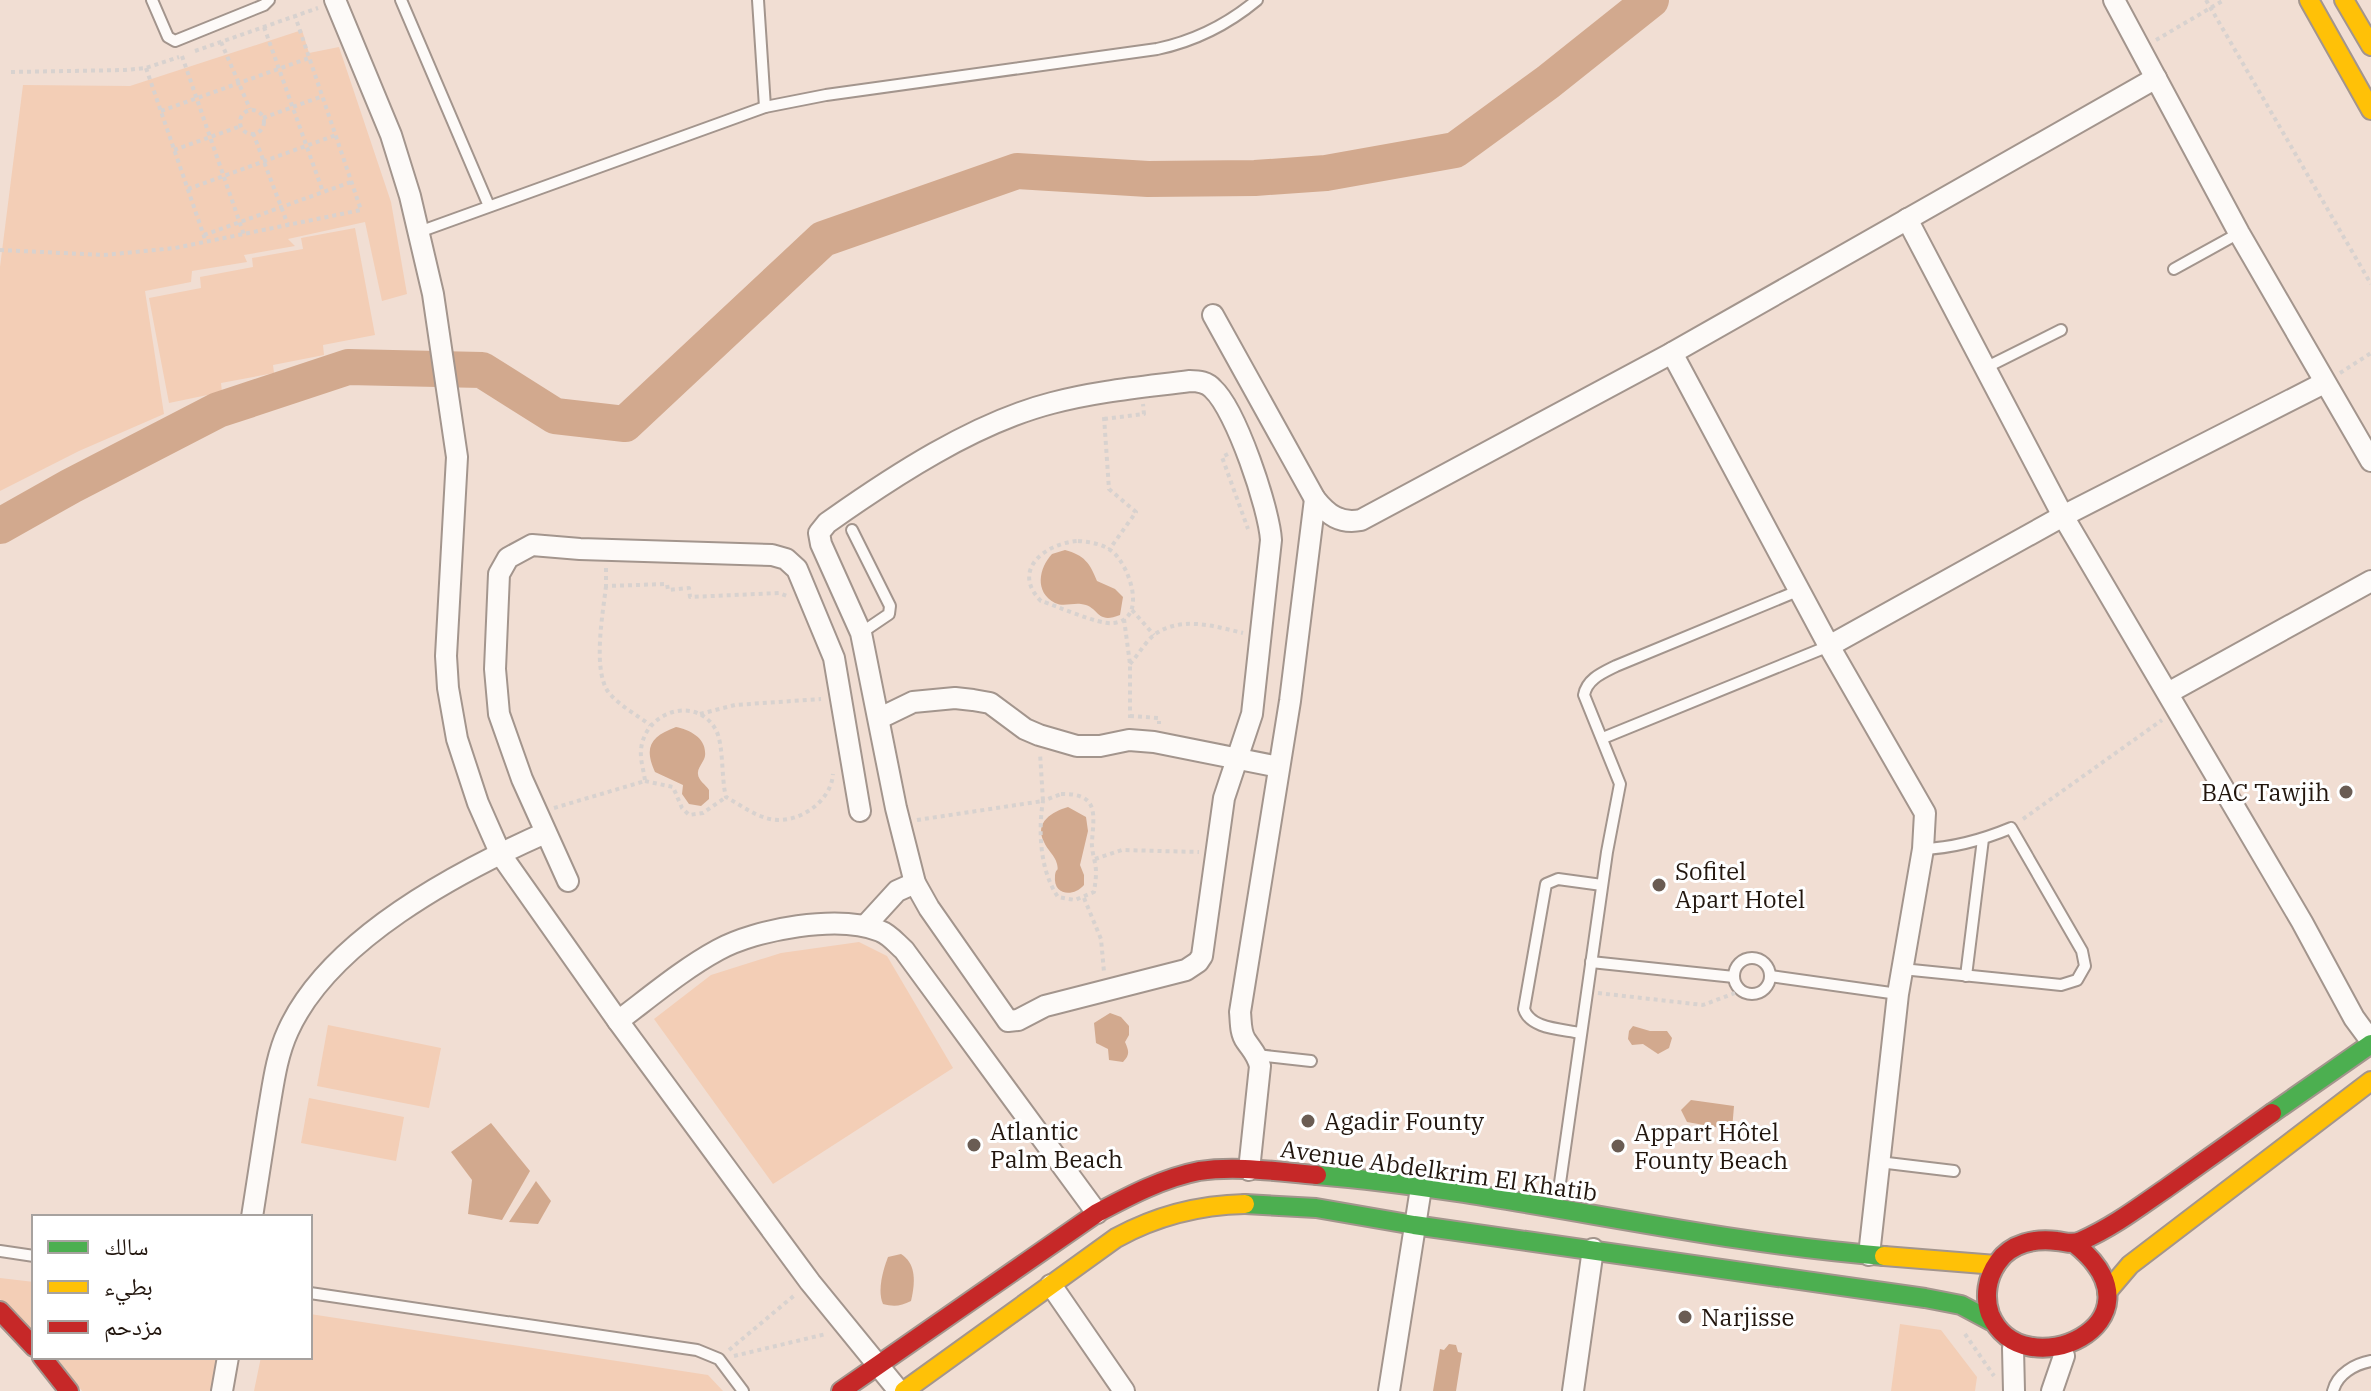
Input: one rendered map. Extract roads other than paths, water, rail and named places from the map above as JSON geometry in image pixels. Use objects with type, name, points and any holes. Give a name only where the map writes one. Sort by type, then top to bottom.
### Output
[{"type":"street","points":[[335,0],[391,135],[433,294],[457,457],[446,656],[448,688],[466,772],[501,855],[618,1021],[810,1282],[875,1365],[902,1391],[1116,1238],[1143,1223],[1166,1214],[1198,1208],[1267,1203],[1858,1287],[1961,1305],[1991,1321]]},
{"type":"street","points":[[2114,0],[2239,233],[2371,461]]},
{"type":"street","points":[[2309,0],[2371,110]]},
{"type":"street","points":[[2344,0],[2371,46]]},
{"type":"street","points":[[1213,315],[1315,499],[1333,517],[1342,521],[1361,520],[1672,353],[2156,78]]},
{"type":"street","points":[[1907,219],[2063,516],[2302,922],[2354,1018],[2371,1042],[2108,1229],[2075,1244]]},
{"type":"street","points":[[1672,353],[1829,646],[1920,802],[1926,825],[1898,994],[1869,1255]]},
{"type":"street","points":[[1190,381],[1204,383],[1216,391],[1249,455],[1271,530],[1271,550],[1252,714],[1224,798],[1204,948],[1198,962],[1186,970],[1045,1006],[1018,1020],[1008,1021],[915,883],[899,823],[861,633],[821,544],[819,533],[822,527],[894,476],[989,427],[1049,404],[1190,381]]},
{"type":"street","points":[[1829,646],[2063,516],[2324,383]]},
{"type":"street","points":[[1249,1170],[1260,1066],[1257,1055],[1241,1030],[1240,1012],[1279,767],[1315,499]]},
{"type":"street","points":[[568,881],[537,814],[499,714],[495,669],[499,574],[508,558],[532,545],[772,555],[792,563],[817,616],[838,672],[860,811]]},
{"type":"street","points":[[2173,701],[2371,581]]},
{"type":"street","points":[[880,718],[913,702],[955,698],[973,700],[990,703],[1025,729],[1039,735],[1085,747],[1129,740],[1154,742],[1279,767]]},
{"type":"street","points":[[252,1215],[274,1076],[288,1031],[307,997],[335,965],[385,924],[460,874],[545,833]]},
{"type":"street","points":[[865,926],[897,891],[915,883]]},
{"type":"street","points":[[618,1021],[720,948],[771,932],[822,923],[865,926],[884,932],[904,950],[1097,1213]]},
{"type":"street","points":[[2107,1292],[2130,1265],[2371,1081]]},
{"type":"street","name":"Avenue Abdelkrim El Khatib","points":[[841,1391],[1097,1213],[1140,1190],[1200,1171],[1249,1170],[1361,1179],[1557,1207],[1701,1234],[1869,1255],[1996,1265]]},
{"type":"street","points":[[1389,1391],[1421,1188]]},
{"type":"street","points":[[2053,1238],[2075,1244],[2091,1256],[2102,1273],[2107,1292],[2106,1312],[2098,1331],[2084,1346],[2064,1356],[2036,1357],[2013,1348],[2001,1338],[1991,1321],[1987,1302],[1988,1282],[1996,1265],[2012,1249],[2031,1240],[2053,1238]]},
{"type":"street","points":[[1573,1391],[1593,1249]]},
{"type":"street","points":[[1051,1285],[1124,1391]]},
{"type":"street","points":[[0,1311],[32,1345]]},
{"type":"street","points":[[2013,1348],[2015,1388]]},
{"type":"street","points":[[2052,1391],[2064,1356]]},
{"type":"street","points":[[44,1359],[68,1391]]},
{"type":"street","points":[[222,1391],[228,1359]]},
{"type":"lane","points":[[152,0],[166,34],[175,41],[264,5],[269,0]]},
{"type":"lane","points":[[401,0],[489,206]]},
{"type":"lane","points":[[758,0],[765,107]]},
{"type":"lane","points":[[419,232],[765,107],[826,95],[1157,49],[1208,32],[1257,0]]},
{"type":"lane","points":[[2174,269],[2239,233]]},
{"type":"lane","points":[[1985,368],[2061,330]]},
{"type":"lane","points":[[852,530],[890,606],[889,614],[861,633]]},
{"type":"lane","points":[[1557,1207],[1602,885],[1620,784],[1584,695],[1589,681],[1616,666],[1800,590]]},
{"type":"lane","points":[[1603,738],[1829,646]]},
{"type":"lane","points":[[1902,969],[2061,985],[2077,980],[2085,966],[2082,951],[2011,828],[1943,849],[1923,849]]},
{"type":"lane","points":[[1966,976],[1983,839]]},
{"type":"lane","points":[[1580,1033],[1536,1023],[1527,1018],[1524,1009],[1546,884],[1558,879],[1602,885]]},
{"type":"lane","points":[[1754,959],[1765,965],[1770,976],[1765,989],[1747,994],[1741,991],[1734,971],[1742,961],[1754,959]]},
{"type":"lane","points":[[1591,962],[1734,977]]},
{"type":"lane","points":[[1770,976],[1898,994]]},
{"type":"lane","points":[[1257,1055],[1311,1061]]},
{"type":"lane","points":[[1879,1162],[1954,1171]]},
{"type":"lane","points":[[0,1251],[32,1256]]},
{"type":"lane","points":[[312,1293],[697,1350],[719,1359],[743,1391]]},
{"type":"lane","points":[[2333,1391],[2341,1374],[2371,1361]]},
{"type":"waterway","points":[[0,526],[218,410],[348,367],[482,370],[555,416],[625,424],[823,239],[1017,171],[1148,179],[1255,178],[1326,173],[1455,150],[1548,82],[1651,0]]},
{"type":"place","name":"BAC Tawjih","points":[[2346,792]]},
{"type":"place","name":"Sofitel Apart Hotel","points":[[1659,885]]},
{"type":"place","name":"Agadir Founty","points":[[1308,1121]]},
{"type":"place","name":"Atlantic Palm Beach","points":[[974,1145]]},
{"type":"place","name":"Appart Hôtel Founty Beach","points":[[1618,1146]]},
{"type":"place","name":"Narjisse","points":[[1685,1317]]}]
